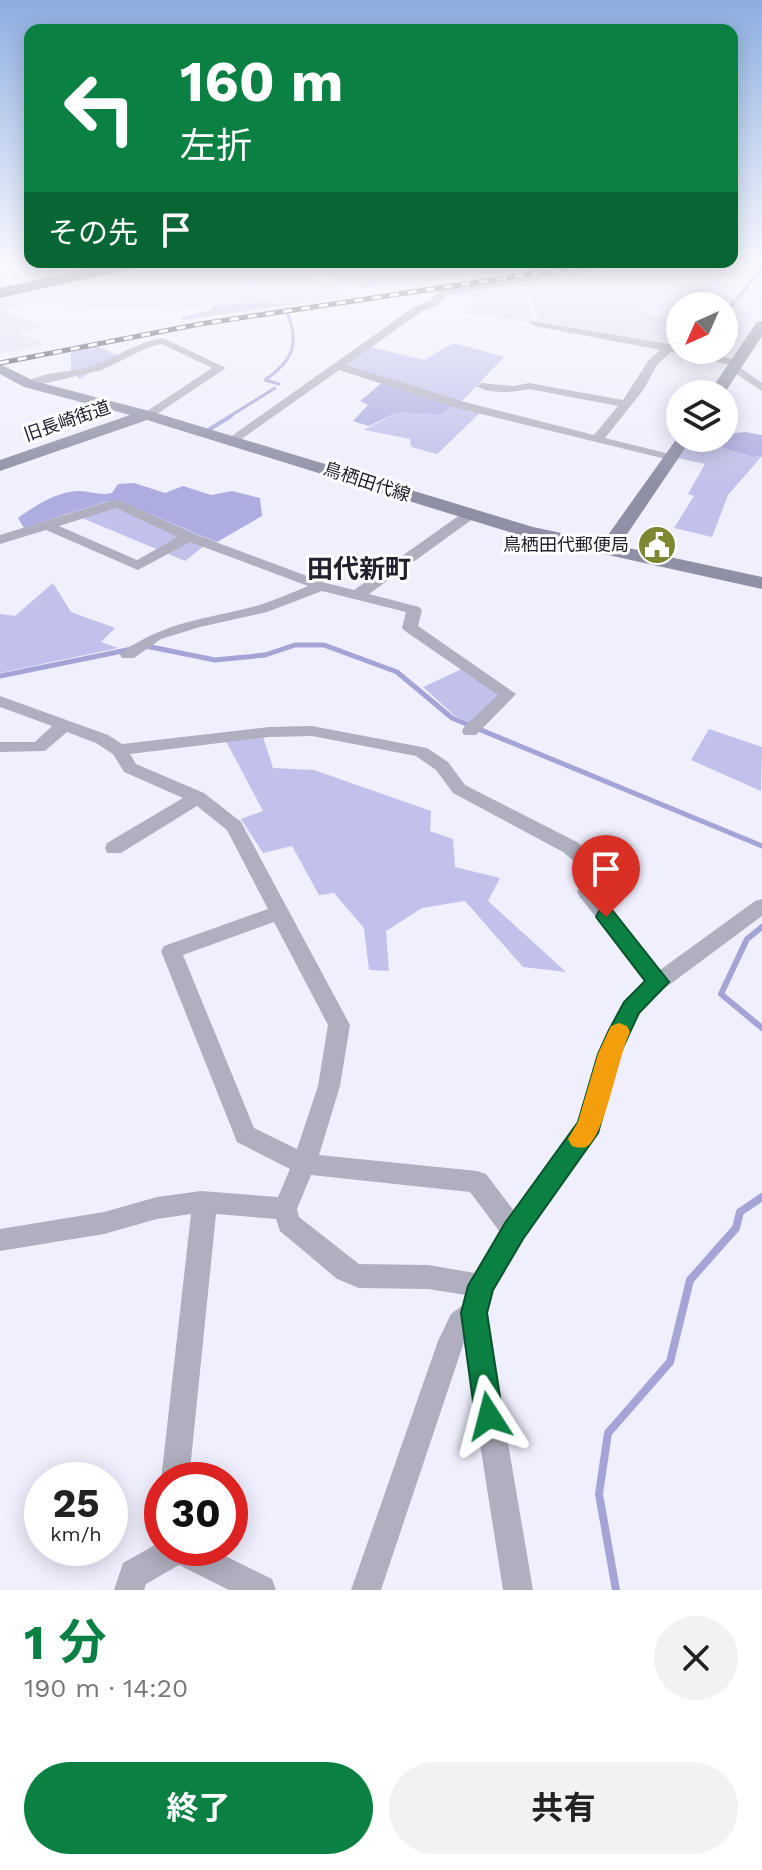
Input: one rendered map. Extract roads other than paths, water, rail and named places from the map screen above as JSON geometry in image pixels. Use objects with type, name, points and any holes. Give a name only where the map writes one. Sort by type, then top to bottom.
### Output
[{"type":"main road","points":[[725,380],[756,333]]},
{"type":"main road","name":"鳥栖田代線","points":[[0,368],[29,384],[232,440],[469,515],[606,551],[762,583]]},
{"type":"main road","name":"旧長崎街道","points":[[0,466],[147,415]]},
{"type":"main road","points":[[606,551],[674,452]]},
{"type":"street","points":[[232,440],[384,333]]},
{"type":"street","points":[[591,333],[666,347]]},
{"type":"street","points":[[29,384],[55,374],[97,368],[137,346],[154,341],[163,341],[220,368],[147,415]]},
{"type":"street","points":[[597,440],[640,387],[652,363],[666,355]]},
{"type":"street","points":[[731,364],[762,374]]},
{"type":"street","points":[[735,365],[762,388]]},
{"type":"street","points":[[339,366],[461,405],[670,458]]},
{"type":"street","points":[[482,386],[517,390],[520,386],[529,386],[627,404]]},
{"type":"street","points":[[0,540],[117,503],[189,537],[321,586],[414,610],[410,628],[508,694],[473,729]]},
{"type":"street","points":[[357,595],[469,515]]},
{"type":"street","points":[[46,525],[138,566],[189,537]]},
{"type":"street","points":[[128,655],[146,641],[196,623],[262,609],[321,586]]},
{"type":"street","points":[[0,701],[102,739],[119,750],[130,768],[198,797],[234,826],[339,1025],[329,1086],[304,1164],[285,1209],[289,1223],[346,1271],[359,1276],[428,1277],[478,1300]]},
{"type":"street","points":[[0,747],[39,747],[64,725]]},
{"type":"street","points":[[119,750],[269,732],[312,731],[421,752],[442,766],[459,789],[554,836],[591,862],[598,870],[599,878],[587,892],[658,982]]},
{"type":"street","points":[[114,848],[198,797]]},
{"type":"street","points":[[366,1590],[451,1341],[478,1300],[514,1231],[589,1126],[609,1054],[631,1008],[658,982],[762,906]]},
{"type":"street","points":[[280,912],[171,951],[245,1135],[304,1164],[477,1182],[514,1231]]},
{"type":"street","points":[[0,1240],[104,1223],[157,1208],[201,1202],[285,1209]]},
{"type":"street","points":[[177,1462],[204,1217],[201,1202]]},
{"type":"street","points":[[478,1300],[518,1590]]},
{"type":"street","points":[[129,1590],[134,1574],[148,1566]]},
{"type":"street","points":[[212,1566],[261,1590]]},
{"type":"waterway","points":[[279,384],[265,380],[287,360],[293,344],[293,333]]},
{"type":"waterway","points":[[227,418],[275,388]]},
{"type":"waterway","points":[[210,429],[231,416]]},
{"type":"waterway","points":[[146,646],[215,660],[265,655],[295,645],[324,645],[397,672],[452,718],[762,846]]},
{"type":"waterway","points":[[0,676],[132,649]]},
{"type":"waterway","points":[[762,927],[747,939],[721,994],[762,1028]]},
{"type":"waterway","points":[[616,1590],[599,1494],[608,1433],[670,1362],[690,1280],[736,1228],[740,1212],[762,1197]]},
{"type":"railway","points":[[0,363],[153,333]]},
{"type":"place","name":"鳥栖田代郵便局","points":[[657,545]]},
{"type":"district","name":"田代新町","points":[[359,569]]}]
